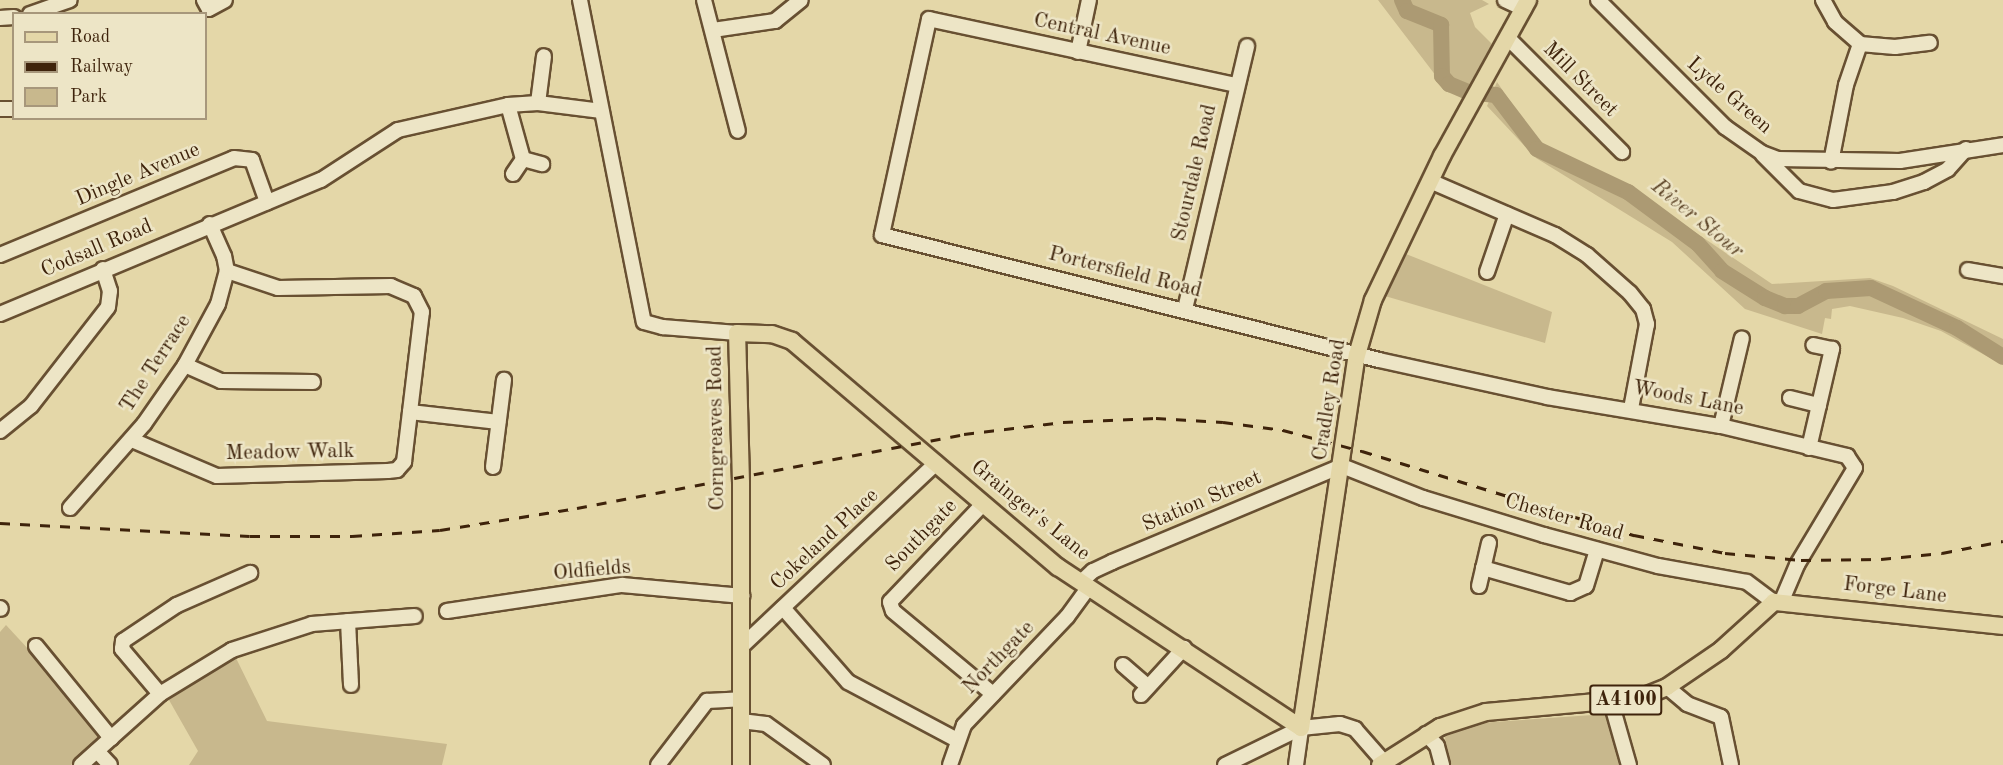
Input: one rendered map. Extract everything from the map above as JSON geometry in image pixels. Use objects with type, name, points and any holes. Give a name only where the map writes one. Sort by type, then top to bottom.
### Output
[{"type":"main road","name":"Cradley Road","points":[[1301,728],[1342,466],[1356,355],[1373,300],[1430,182],[1526,5]]},
{"type":"main road","name":"Grainger's Lane","points":[[737,333],[772,334],[792,340],[983,504],[1085,585],[1184,648],[1301,728]]},
{"type":"main road","name":"Corngreaves Road","points":[[737,333],[742,596],[741,765]]},
{"type":"main road","name":"Forge Lane","points":[[1778,601],[2003,626]]},
{"type":"main road","name":"A4100","points":[[1382,763],[1433,731],[1507,708],[1611,702],[1640,698],[1667,687],[1721,650],[1778,601]]},
{"type":"street","points":[[34,12],[70,0]]},
{"type":"street","points":[[206,8],[225,0]]},
{"type":"street","name":"Corngreaves Road","points":[[580,0],[644,322],[663,327],[737,333]]},
{"type":"street","points":[[704,0],[738,131]]},
{"type":"street","points":[[713,30],[775,21],[801,0]]},
{"type":"street","points":[[1078,52],[1089,0]]},
{"type":"street","points":[[1504,0],[1526,5]]},
{"type":"street","name":"Lyde Green","points":[[1598,0],[1725,127],[1762,153],[1778,159],[1831,162],[1900,161],[2003,145]]},
{"type":"street","points":[[1822,0],[1835,22],[1860,44],[1895,47],[1930,43]]},
{"type":"street","name":"Central Avenue","points":[[882,235],[929,20],[1236,85]]},
{"type":"street","name":"Mill Street","points":[[1509,39],[1622,152]]},
{"type":"street","points":[[1831,162],[1846,85],[1860,44]]},
{"type":"street","name":"Stourdale Road","points":[[1185,309],[1247,46]]},
{"type":"street","points":[[538,103],[544,56]]},
{"type":"street","name":"Codsall Road","points":[[0,314],[332,174],[398,130],[508,105],[538,103],[601,111]]},
{"type":"street","points":[[508,105],[523,159],[513,174]]},
{"type":"street","points":[[1762,153],[1779,175],[1799,191],[1833,200],[1893,192],[1924,182],[1948,170],[1966,149]]},
{"type":"street","name":"Dingle Avenue","points":[[0,255],[234,158],[252,160],[267,202]]},
{"type":"street","points":[[523,159],[542,164]]},
{"type":"street","points":[[1430,182],[1507,213],[1587,255],[1643,309],[1646,344],[1631,409]]},
{"type":"street","points":[[1487,272],[1507,213]]},
{"type":"street","points":[[210,224],[225,256],[227,271]]},
{"type":"street","name":"Portersfield Road","points":[[882,235],[1185,309],[1356,355]]},
{"type":"street","points":[[0,431],[31,406],[108,307],[110,291],[103,269]]},
{"type":"street","points":[[1968,270],[2003,276]]},
{"type":"street","name":"The Terrace","points":[[70,507],[132,440],[185,365],[218,304],[227,271]]},
{"type":"street","name":"Meadow Walk","points":[[132,440],[217,476],[388,471],[397,470],[404,462],[422,312],[414,296],[391,286],[278,288],[227,271]]},
{"type":"street","points":[[1721,426],[1742,338]]},
{"type":"street","points":[[1809,447],[1832,349],[1813,345]]},
{"type":"street","name":"Woods Lane","points":[[1356,355],[1547,397],[1631,409],[1721,426],[1847,456],[1856,468],[1797,564],[1778,601]]},
{"type":"street","points":[[185,365],[220,381],[313,382]]},
{"type":"street","points":[[493,467],[504,380]]},
{"type":"street","points":[[1790,398],[1819,405]]},
{"type":"street","points":[[410,412],[498,422]]},
{"type":"street","name":"Cokeland Place","points":[[742,646],[936,463]]},
{"type":"street","name":"Chester Road","points":[[1342,466],[1422,498],[1597,550],[1658,566],[1748,582],[1778,601]]},
{"type":"street","name":"Station Street","points":[[1085,585],[1093,571],[1112,562],[1342,466]]},
{"type":"street","name":"Southgate","points":[[983,504],[890,602],[893,611],[993,694]]},
{"type":"street","points":[[1479,586],[1489,543]]},
{"type":"street","points":[[1483,568],[1576,594],[1590,580],[1597,550]]},
{"type":"street","points":[[160,694],[122,649],[123,641],[177,605],[250,573]]},
{"type":"street","name":"Oldfields","points":[[447,611],[622,585],[742,596]]},
{"type":"street","name":"Northgate","points":[[950,765],[964,725],[1068,617],[1085,585]]},
{"type":"street","points":[[783,608],[848,682],[957,740]]},
{"type":"street","points":[[81,765],[160,694],[232,650],[294,628],[415,616]]},
{"type":"street","points":[[348,621],[351,685]]},
{"type":"street","points":[[36,646],[111,738]]},
{"type":"street","points":[[1123,665],[1144,691],[1184,648]]},
{"type":"street","points":[[1667,687],[1687,704],[1721,717],[1731,765]]},
{"type":"street","points":[[658,765],[707,701],[741,699]]},
{"type":"street","points":[[1611,702],[1629,765]]},
{"type":"street","points":[[741,721],[766,724],[823,765]]},
{"type":"street","points":[[1225,765],[1301,728],[1340,724],[1355,729],[1382,763]]},
{"type":"street","points":[[1296,765],[1301,728]]},
{"type":"street","points":[[1433,731],[1442,765]]},
{"type":"street","points":[[97,751],[110,765]]},
{"type":"green space","points":[[1378,0],[1482,0],[1489,4],[1470,13],[1475,27],[1492,44],[1464,99],[1446,89]]},
{"type":"green space","points":[[1497,82],[1542,147],[1631,189],[1772,284],[1870,278],[1893,286],[2003,339],[2003,365],[1941,331],[1903,318],[1850,306],[1832,309],[1831,319],[1825,318],[1822,334],[1745,309],[1672,242],[1536,158],[1487,106]]},
{"type":"green space","points":[[1406,254],[1552,312],[1545,343],[1385,296]]},
{"type":"green space","points":[[6,625],[103,730],[103,736],[71,765],[0,765],[0,632]]},
{"type":"green space","points":[[234,654],[267,721],[447,744],[442,765],[189,765],[198,751],[169,700]]},
{"type":"green space","points":[[1607,714],[1620,765],[1447,765],[1445,736],[1479,723]]},
{"type":"waterway","name":"River Stour","points":[[1402,0],[1407,11],[1441,25],[1442,76],[1449,84],[1468,92],[1496,95],[1537,149],[1628,192],[1698,244],[1722,271],[1765,298],[1785,306],[1798,306],[1826,291],[1871,288],[1957,328],[2003,357]]},
{"type":"railway","points":[[0,523],[250,536],[352,536],[440,530],[577,508],[964,434],[1063,422],[1156,418],[1223,422],[1283,430],[1362,451],[1634,535],[1725,553],[1801,560],[1881,559],[1942,553],[2003,541]]}]
